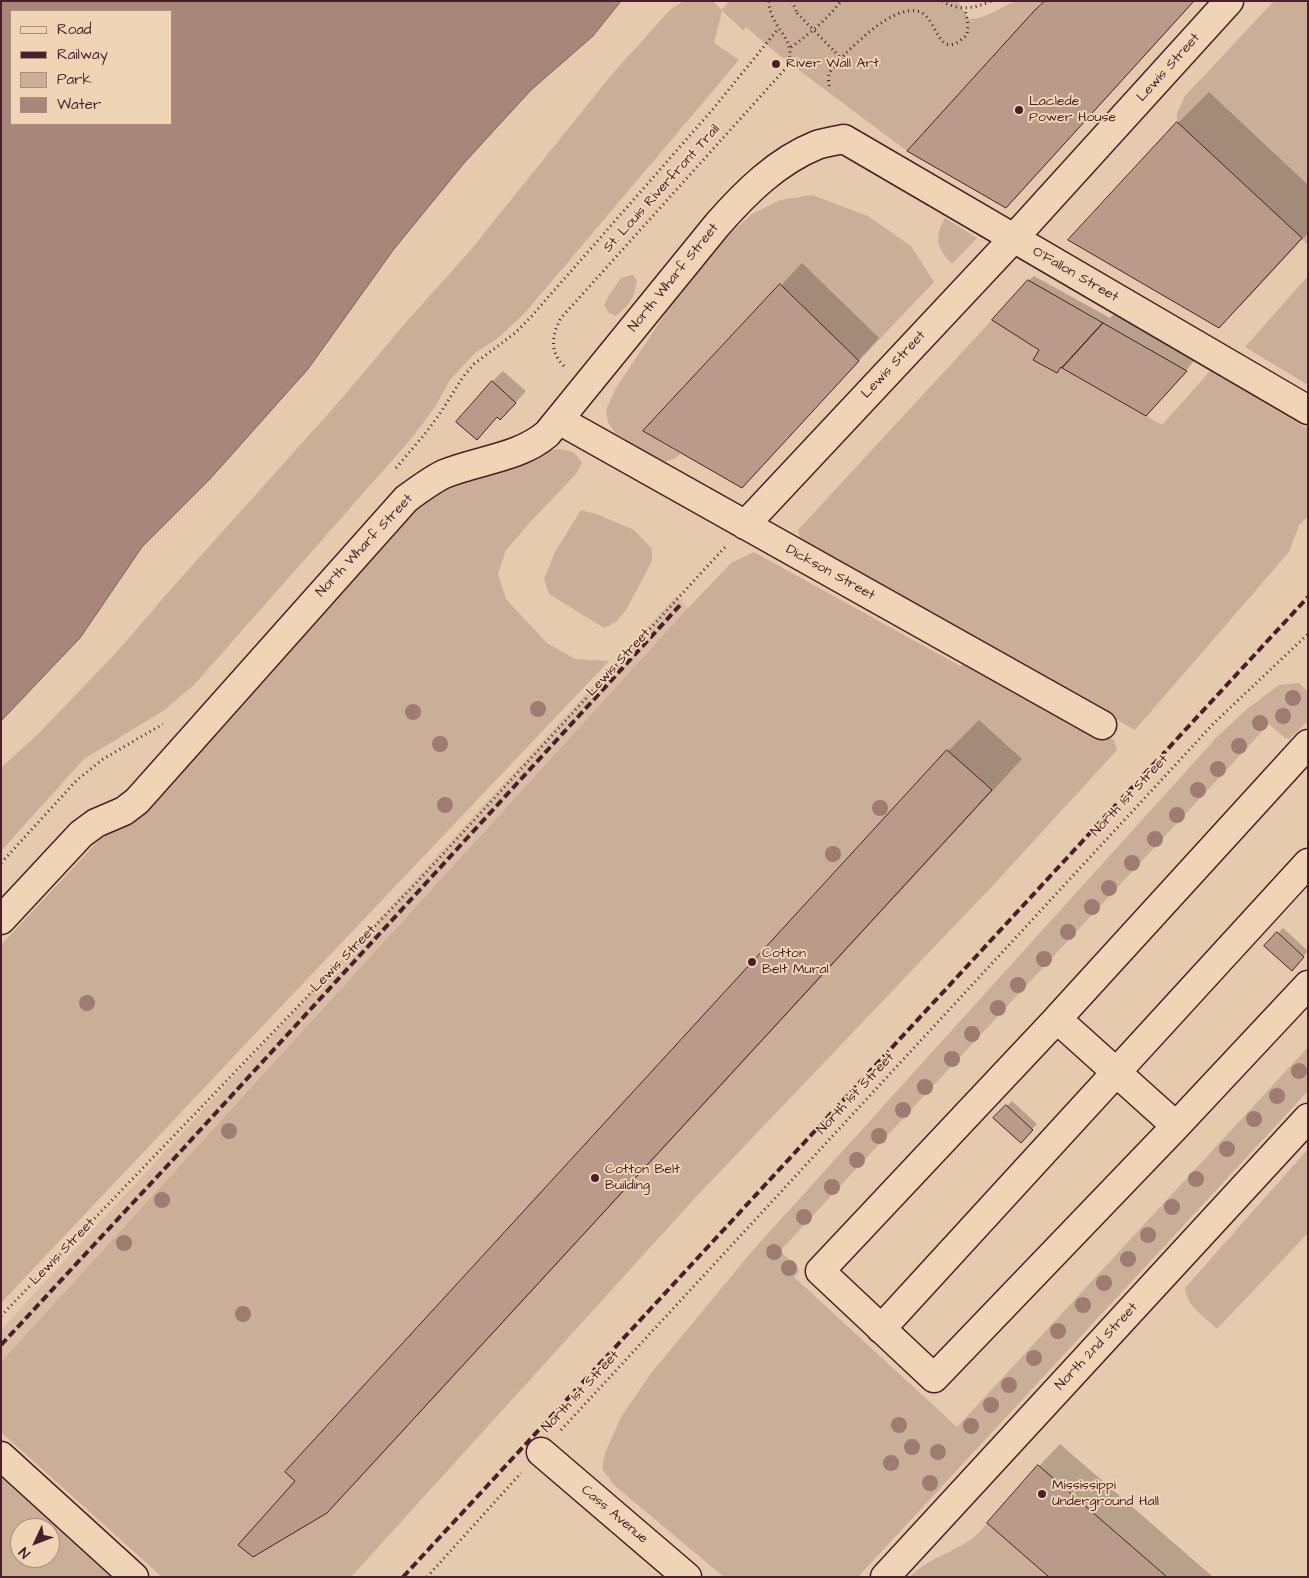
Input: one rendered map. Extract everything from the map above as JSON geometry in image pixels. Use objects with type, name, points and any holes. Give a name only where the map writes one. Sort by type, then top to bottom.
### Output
[{"type":"street","name":"Lewis Street","points":[[745,525],[1013,239],[1229,1]]},
{"type":"street","name":"O'Fallon Street","points":[[844,139],[1308,410]]},
{"type":"street","name":"North Wharf Street","points":[[1,920],[81,834],[96,823],[124,811],[137,800],[406,499],[421,487],[444,474],[538,442],[559,420],[740,199],[792,158],[818,144],[844,139]]},
{"type":"street","name":"Dickson Street","points":[[559,420],[1102,725]]},
{"type":"street","points":[[1308,744],[1057,1019],[820,1271],[934,1378],[1176,1126],[1308,985]]},
{"type":"street","points":[[881,1329],[1308,863]]},
{"type":"street","points":[[1057,1019],[1176,1126]]},
{"type":"street","name":"North 2nd Street","points":[[885,1577],[1308,1118]]},
{"type":"street","name":"Cass Avenue","points":[[540,1452],[687,1577]]},
{"type":"street","points":[[1,1456],[134,1577]]},
{"type":"path","points":[[769,1],[772,19],[791,47],[805,38],[841,1]]},
{"type":"path","points":[[792,1],[797,13],[841,59]]},
{"type":"path","points":[[942,1],[949,6],[966,9],[991,1]]},
{"type":"path","points":[[829,86],[829,74],[841,59],[863,36],[887,19],[907,12],[917,11],[925,15],[932,23],[940,40],[950,45],[959,43],[967,35],[966,9]]},
{"type":"path","points":[[392,472],[424,435],[463,377],[474,364],[515,333],[530,318],[713,109],[778,29]]},
{"type":"path","name":"St. Louis Riverfront Trail","points":[[585,388],[558,360],[553,350],[555,328],[561,318],[786,68],[791,58],[791,47]]},
{"type":"path","name":"Lewis Street","points":[[1,1316],[420,879],[745,525]]},
{"type":"path","name":"North 1st Street","points":[[427,1577],[540,1452],[1214,723],[1308,634]]},
{"type":"path","points":[[1,863],[77,780],[102,759],[168,721]]},
{"type":"shaded area","points":[[676,596],[688,608],[1,1362],[1,1330]]},
{"type":"green space","points":[[684,1],[713,1],[722,10],[729,1],[958,1],[969,19],[988,15],[1017,1],[1045,1],[907,151],[780,56],[746,27],[743,30],[722,11],[714,43],[739,60],[524,314],[498,338],[475,353],[450,380],[435,407],[411,439],[194,685],[163,711],[84,759],[1,851],[1,768],[39,733],[114,655],[469,252],[613,73],[671,9]]},
{"type":"green space","points":[[1274,1],[1308,1],[1308,245],[1177,122],[1177,113],[1185,96]]},
{"type":"green space","points":[[812,195],[868,216],[911,246],[934,282],[859,361],[780,284],[643,431],[681,454],[674,459],[663,462],[615,433],[608,422],[606,410],[616,388],[669,308],[720,243],[752,214],[780,200]]},
{"type":"green space","points":[[945,218],[977,238],[952,264],[938,242],[939,232]]},
{"type":"green space","points":[[633,275],[637,280],[635,292],[631,300],[616,316],[609,313],[604,305],[609,295],[621,278]]},
{"type":"green space","points":[[1308,276],[1308,385],[1245,347]]},
{"type":"green space","points":[[992,320],[1039,350],[1034,360],[1056,373],[1061,367],[1162,425],[1210,371],[1308,429],[1308,516],[1299,525],[1289,552],[1135,730],[800,538],[798,530]]},
{"type":"green space","points":[[560,449],[573,452],[582,462],[577,473],[506,550],[498,574],[506,599],[547,643],[575,659],[609,661],[1,1303],[1,945],[100,839],[143,812],[411,507],[432,493],[547,450]]},
{"type":"green space","points":[[581,510],[599,515],[634,530],[652,549],[652,561],[626,610],[616,622],[604,628],[549,594],[544,579],[555,552]]},
{"type":"green space","points":[[754,552],[960,666],[968,661],[1114,740],[1117,750],[998,880],[695,1198],[351,1577],[162,1577],[1,1432],[1,1362],[688,608],[731,563]]},
{"type":"green space","points":[[1299,683],[1308,692],[1308,721],[1289,739],[1285,738],[1269,724],[780,1251],[798,1268],[799,1272],[794,1277],[957,1427],[1308,1047],[1308,1091],[858,1577],[724,1577],[615,1486],[602,1469],[605,1453],[621,1417],[652,1372],[754,1249],[1217,737],[1247,709],[1279,685]]},
{"type":"green space","points":[[1308,1149],[1308,1233],[1217,1329],[1192,1306],[1185,1288]]},
{"type":"green space","points":[[1,1475],[48,1518],[10,1518],[10,1568],[60,1568],[60,1529],[113,1577],[1,1577]]},
{"type":"green space","points":[[987,1523],[1049,1577],[910,1577],[932,1560],[966,1543],[978,1534]]},
{"type":"water","points":[[1,1],[621,1],[593,36],[531,90],[465,162],[394,249],[308,369],[210,479],[142,547],[80,638],[1,721]]},
{"type":"building","name":"Laclede Power House","points":[[1045,1],[1194,1],[1006,208],[907,151]]},
{"type":"building","points":[[1177,122],[1302,238],[1219,328],[1068,240]]},
{"type":"building","points":[[1028,280],[1103,323],[1057,373],[1033,360],[1039,350],[992,320]]},
{"type":"building","points":[[780,284],[859,361],[742,488],[643,431]]},
{"type":"building","points":[[1103,323],[1187,371],[1146,416],[1062,368]]},
{"type":"building","points":[[492,381],[516,403],[500,420],[497,417],[477,440],[456,422]]},
{"type":"building","name":"Cotton Belt Building","points":[[947,750],[992,790],[327,1513],[253,1557],[238,1545],[295,1481],[285,1472]]},
{"type":"building","points":[[1277,932],[1304,957],[1292,971],[1264,946]]},
{"type":"building","points":[[1006,1105],[1033,1130],[1021,1143],[993,1118]]},
{"type":"building","name":"Mississippi Underground Hall","points":[[1038,1465],[1167,1577],[1049,1577],[987,1523]]},
{"type":"railway","points":[[403,1577],[1308,597]]},
{"type":"railway","points":[[1,1345],[682,603]]},
{"type":"place","name":"River Wall Art","points":[[776,64]]},
{"type":"place","name":"Laclede Power House","points":[[1019,110]]},
{"type":"place","name":"Cotton Belt Mural","points":[[752,962]]},
{"type":"place","name":"Cotton Belt Building","points":[[595,1178]]},
{"type":"place","name":"Mississippi Underground Hall","points":[[1042,1494]]}]
